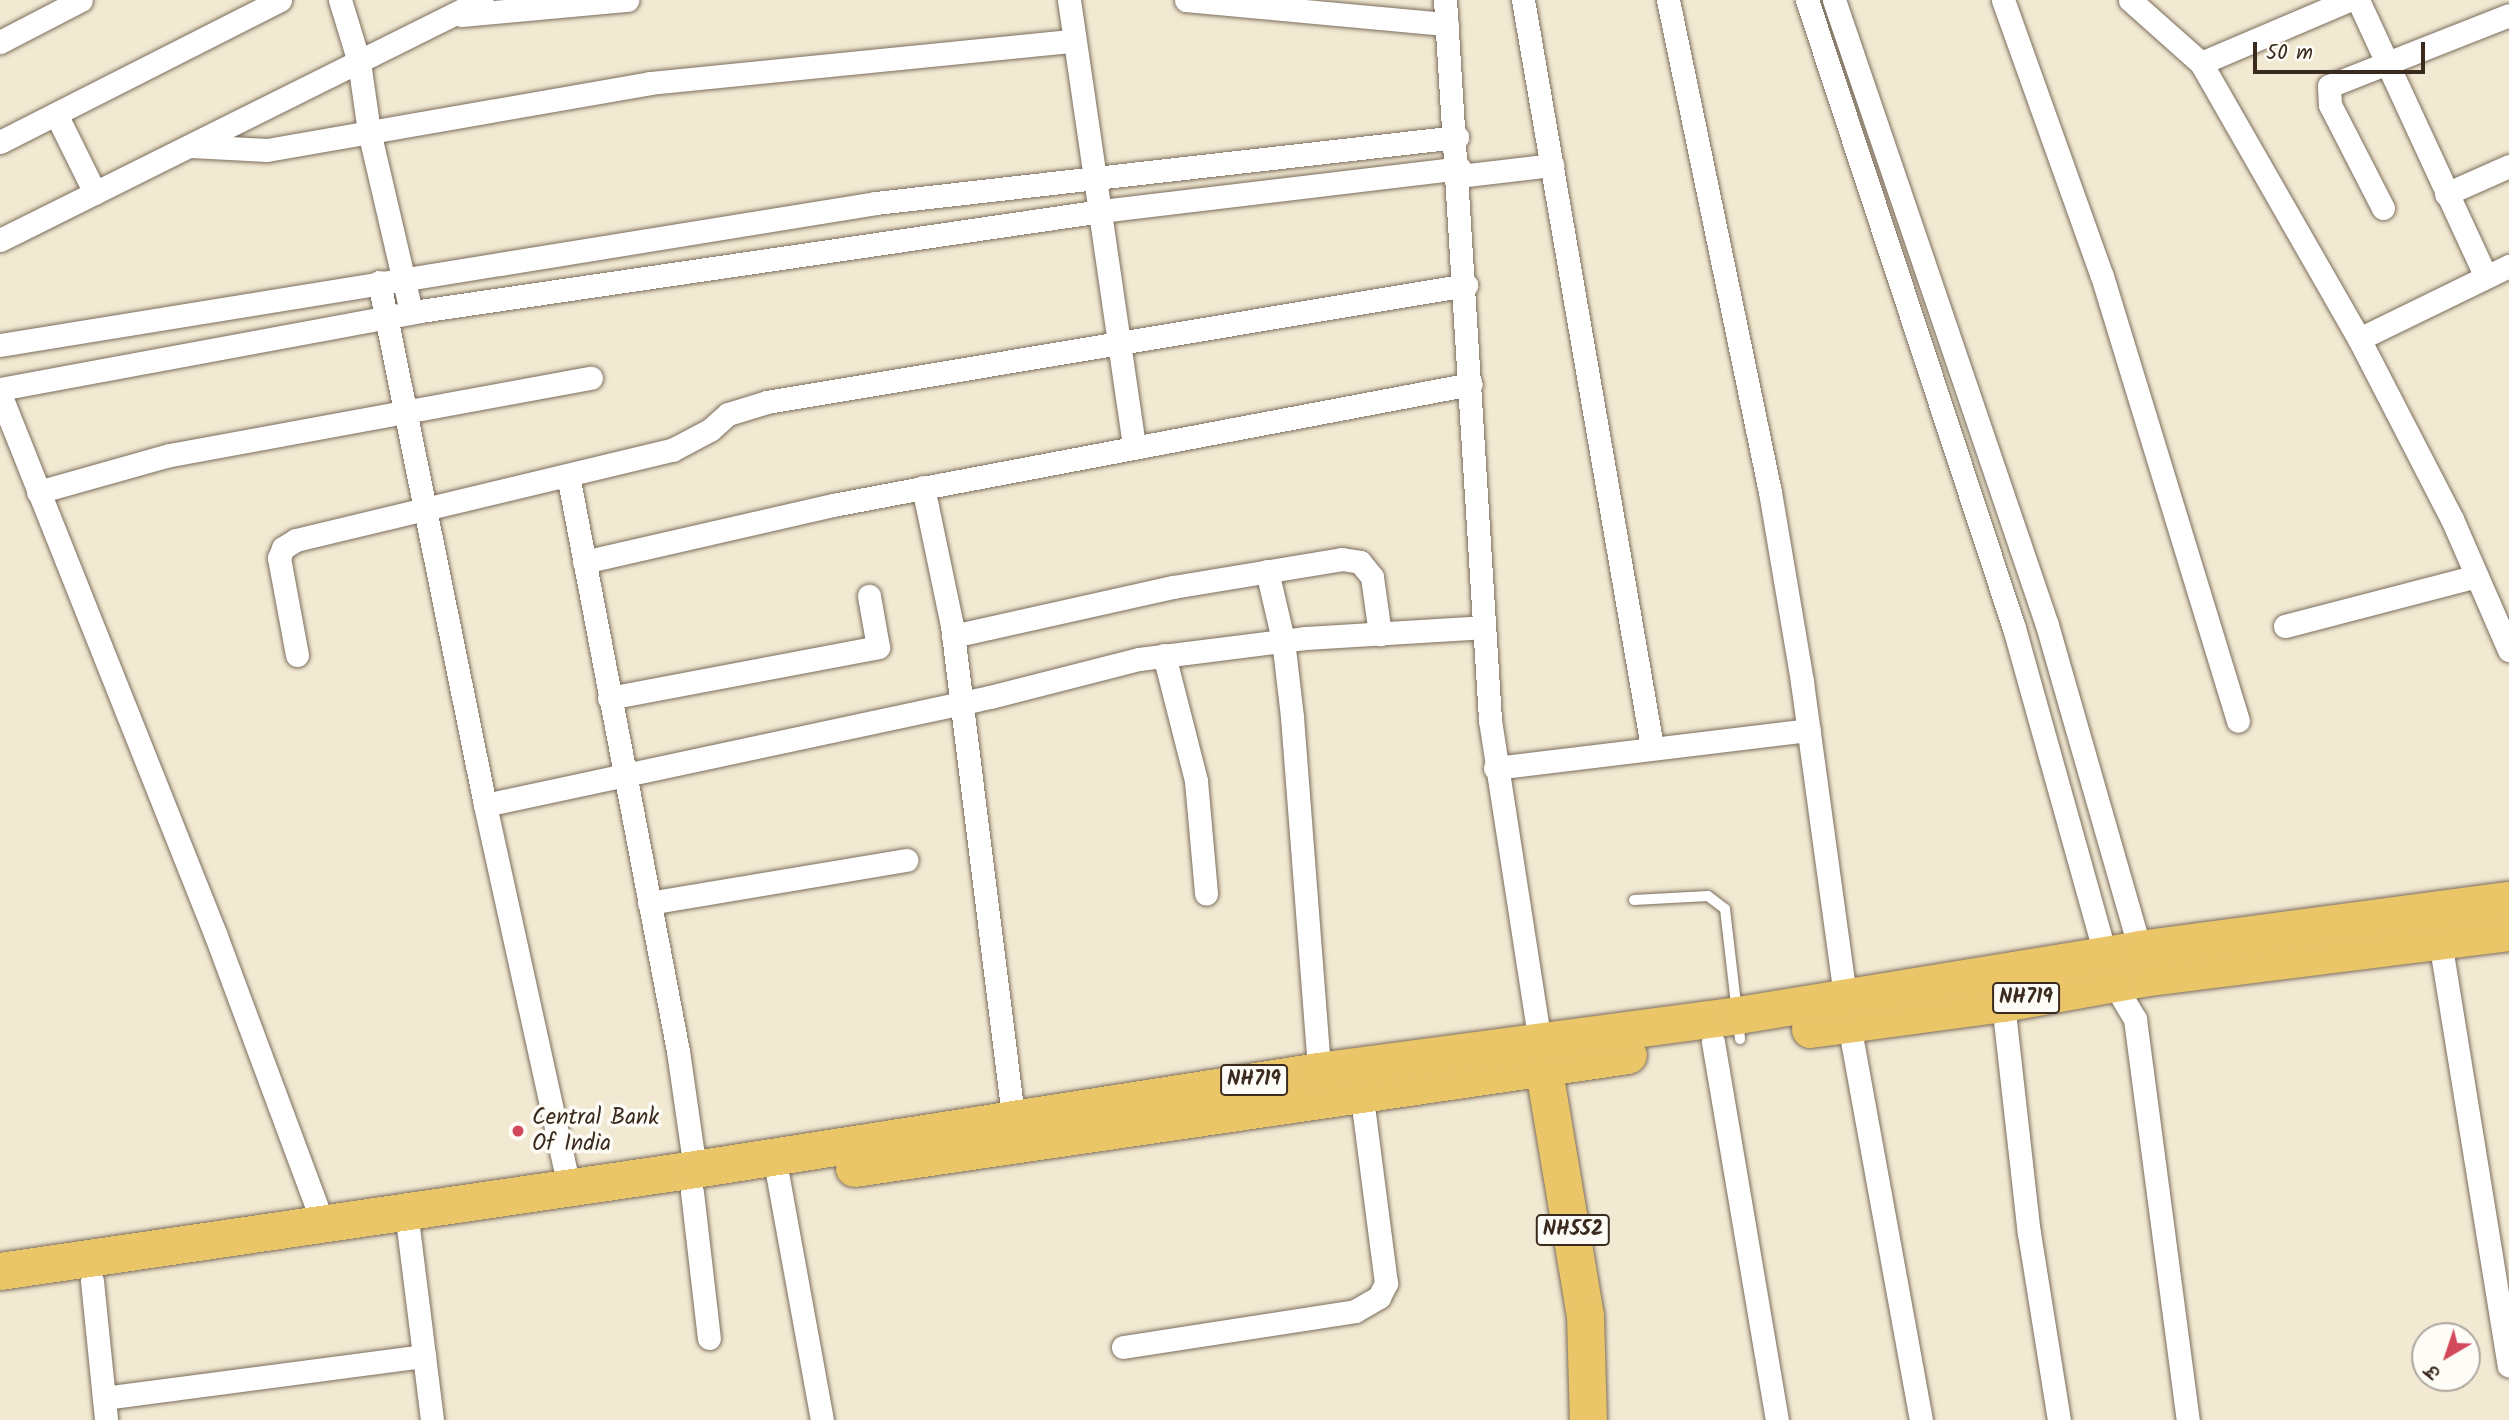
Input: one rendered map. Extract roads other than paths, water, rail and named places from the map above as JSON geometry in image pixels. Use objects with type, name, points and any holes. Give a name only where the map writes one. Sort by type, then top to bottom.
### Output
[{"type":"highway","name":"NH719","points":[[776,1168],[1013,1116],[1320,1084],[1730,1032],[2509,900]]},
{"type":"highway","name":"NH719","points":[[1848,1011],[2003,1003],[2127,966],[2440,941],[2509,932]]},
{"type":"highway","name":"NH552","points":[[1542,1055],[1584,1315],[1588,1420]]},
{"type":"highway","name":"NH719","points":[[0,1271],[323,1223],[407,1222],[1320,1084]]},
{"type":"highway","name":"NH719","points":[[0,1294],[92,1281],[407,1222],[569,1187],[694,1180]]},
{"type":"street","points":[[0,42],[81,0]]},
{"type":"street","points":[[0,142],[280,0]]},
{"type":"street","points":[[340,0],[359,62],[369,131],[411,312]]},
{"type":"street","points":[[0,240],[482,0]]},
{"type":"street","points":[[452,15],[627,0]]},
{"type":"street","points":[[1069,0],[1101,211],[1117,344],[1135,447]]},
{"type":"street","points":[[1186,0],[1329,5],[1446,13],[1457,137],[1483,627],[1495,768],[1542,1055]]},
{"type":"street","points":[[1668,0],[1770,492],[1809,730],[1848,1011],[1921,1420]]},
{"type":"street","points":[[1807,0],[2127,966],[2135,1019]]},
{"type":"street","points":[[1833,0],[2047,625],[2127,966],[2188,1420]]},
{"type":"street","points":[[2003,0],[2102,276],[2238,721]]},
{"type":"street","points":[[2130,0],[2201,63],[2359,339],[2477,576],[2509,650]]},
{"type":"street","points":[[2201,63],[2349,0]]},
{"type":"street","points":[[2358,0],[2486,277]]},
{"type":"street","points":[[1524,4],[1652,747]]},
{"type":"street","points":[[2383,208],[2327,94],[2334,80],[2509,15]]},
{"type":"street","points":[[191,146],[242,152],[650,83],[1074,41]]},
{"type":"street","points":[[56,114],[95,193]]},
{"type":"street","points":[[0,345],[876,203],[1457,137]]},
{"type":"street","points":[[323,1223],[216,936],[0,392],[411,312],[1101,211],[1552,164]]},
{"type":"street","points":[[2446,194],[2509,166]]},
{"type":"street","points":[[2359,339],[2509,266]]},
{"type":"street","points":[[379,282],[485,805],[569,1187]]},
{"type":"street","points":[[297,655],[279,558],[283,548],[296,540],[672,450],[746,407],[1466,285]]},
{"type":"street","points":[[38,492],[170,455],[591,377]]},
{"type":"street","points":[[584,562],[923,487],[1471,384]]},
{"type":"street","points":[[568,475],[649,903],[694,1180],[709,1339]]},
{"type":"street","points":[[923,487],[953,636],[1013,1116]]},
{"type":"street","points":[[953,636],[1173,587],[1342,559],[1360,562],[1372,577],[1380,634]]},
{"type":"street","points":[[1267,571],[1283,640],[1320,1084]]},
{"type":"street","points":[[2285,626],[2477,576]]},
{"type":"street","points":[[609,698],[878,647],[869,596]]},
{"type":"street","points":[[485,805],[961,703],[1164,654],[1283,640],[1483,627]]},
{"type":"street","points":[[1164,654],[1194,771],[1206,894]]},
{"type":"street","points":[[1495,768],[1809,730]]},
{"type":"street","points":[[649,903],[906,860]]},
{"type":"street","points":[[2440,941],[2509,1365]]},
{"type":"street","points":[[2003,1003],[2029,1233],[2059,1420]]},
{"type":"street","points":[[1730,1032],[1777,1420]]},
{"type":"street","points":[[1124,1348],[1355,1311],[1379,1297],[1386,1283],[1359,1079]]},
{"type":"street","points":[[776,1168],[822,1420]]},
{"type":"street","points":[[407,1222],[432,1420]]},
{"type":"street","points":[[92,1281],[105,1409],[424,1356]]},
{"type":"lane","points":[[1634,900],[1709,896],[1718,900],[1730,918],[1730,1032]]},
{"type":"place","name":"Central Bank Of India","points":[[518,1131]]}]
